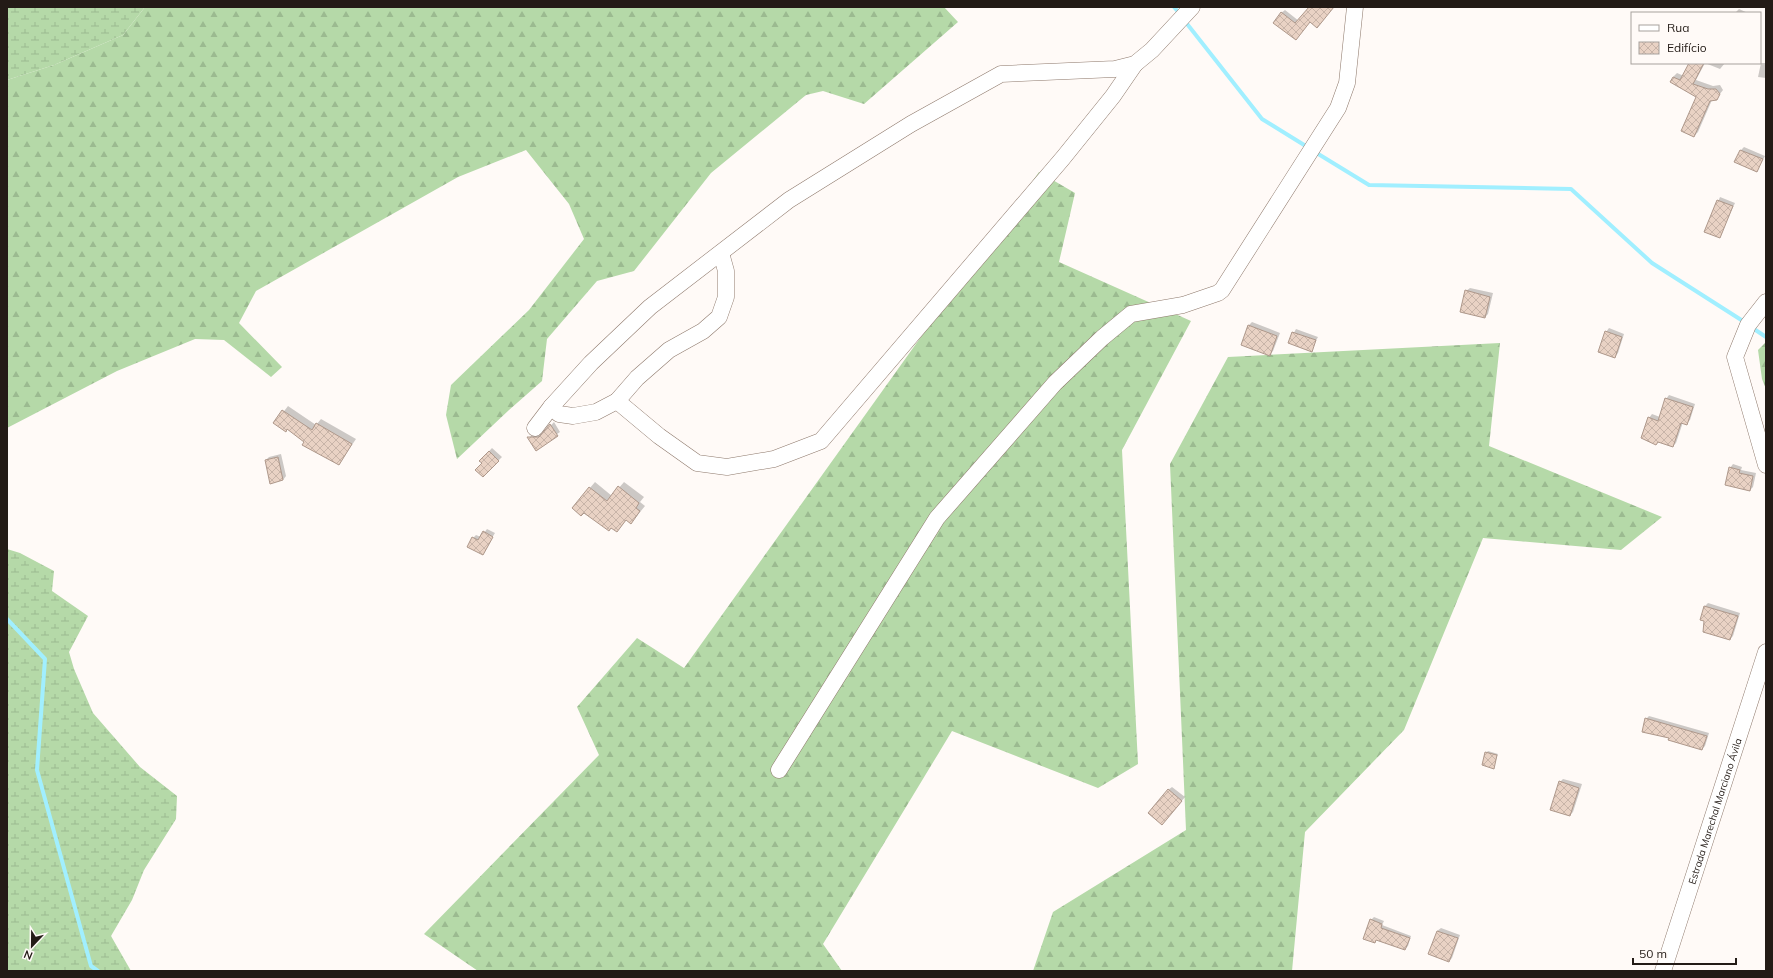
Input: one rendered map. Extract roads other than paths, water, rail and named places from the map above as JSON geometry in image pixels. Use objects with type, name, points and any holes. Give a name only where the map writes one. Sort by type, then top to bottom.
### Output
[{"type":"street","points":[[618,401],[633,416],[697,463],[727,467],[774,459],[821,441],[1063,158],[1113,96],[1135,64],[1152,50],[1192,7]]},
{"type":"street","points":[[779,770],[937,518],[1055,383],[1102,338],[1131,314],[1183,305],[1218,294],[1222,290],[1338,108],[1347,83],[1355,7]]},
{"type":"street","points":[[535,428],[551,407],[591,363],[650,307],[789,200],[912,124],[1001,74],[1115,69],[1135,64]]},
{"type":"street","points":[[551,407],[559,414],[573,416],[596,412],[618,401],[637,378],[669,350],[703,330],[719,316],[726,297],[726,271],[722,253]]},
{"type":"street","points":[[1766,302],[1748,325],[1735,357],[1766,465]]},
{"type":"street","name":"Estrada Marechal Marciano Ávila","points":[[1663,971],[1766,652]]},
{"type":"waterway","points":[[1174,7],[1180,14]]},
{"type":"waterway","points":[[1184,20],[1262,119],[1309,148]]},
{"type":"waterway","points":[[1315,152],[1369,185],[1571,189],[1652,263],[1746,323]]},
{"type":"waterway","points":[[1751,327],[1766,337]]},
{"type":"waterway","points":[[7,619],[45,659],[37,770],[91,966],[98,971]]}]
